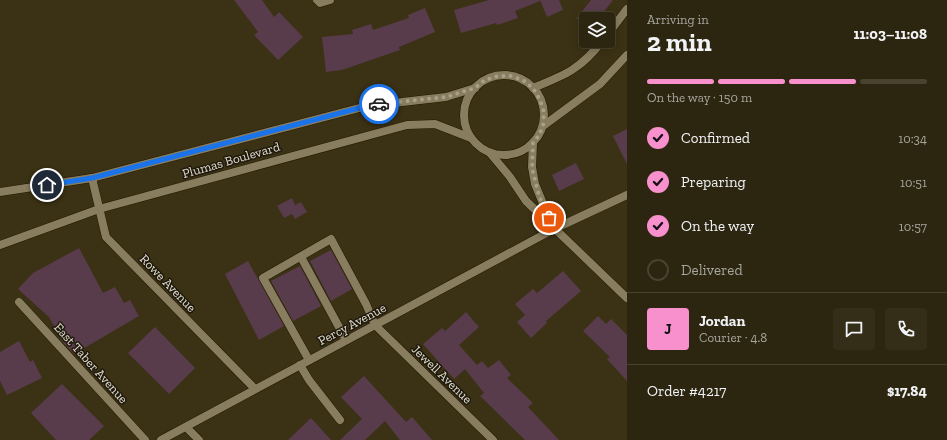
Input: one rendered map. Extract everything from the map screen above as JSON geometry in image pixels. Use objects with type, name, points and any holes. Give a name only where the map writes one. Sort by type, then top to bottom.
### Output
[{"type":"street","points":[[317,0],[320,3],[330,0]]},
{"type":"street","points":[[615,25],[627,9]]},
{"type":"street","points":[[533,88],[562,76],[578,67],[597,48]]},
{"type":"street","points":[[543,126],[600,84],[627,55]]},
{"type":"street","points":[[498,76],[511,76],[523,80],[533,88],[540,100],[544,112],[543,126],[533,143],[520,152],[506,156],[490,153],[479,147],[471,138],[465,126],[464,112],[467,99],[475,88],[485,80],[498,76]]},
{"type":"street","name":"Plumas Boulevard","points":[[0,192],[92,178],[367,106],[446,97],[475,88]]},
{"type":"street","name":"Plumas Boulevard","points":[[0,245],[99,209],[406,125],[435,124],[471,138]]},
{"type":"street","points":[[533,143],[532,168],[535,184],[554,229]]},
{"type":"street","points":[[490,153],[510,177],[526,200],[554,229],[627,298]]},
{"type":"street","name":"Rowe Avenue","points":[[92,178],[106,237],[255,389]]},
{"type":"street","name":"Percy Avenue","points":[[161,440],[554,229],[627,195]]},
{"type":"street","points":[[309,360],[263,278],[331,239],[366,304],[375,325]]},
{"type":"street","points":[[301,256],[346,340]]},
{"type":"street","name":"East Taber Avenue","points":[[19,302],[145,440]]},
{"type":"street","name":"Jewell Avenue","points":[[375,325],[493,440]]},
{"type":"street","points":[[300,365],[309,380],[340,420]]},
{"type":"street","points":[[186,427],[199,440]]},
{"type":"building","points":[[234,0],[262,0],[274,17],[279,12],[303,37],[278,60],[254,35],[258,32]]},
{"type":"building","points":[[489,0],[540,1],[515,11],[518,18],[497,25],[496,23],[461,33],[454,10]]},
{"type":"building","points":[[540,0],[559,0],[563,10],[547,17]]},
{"type":"building","points":[[591,0],[613,0],[604,12],[582,12]]},
{"type":"building","points":[[425,8],[435,32],[399,47],[400,50],[342,70],[326,72],[322,37],[353,34],[352,30],[371,24],[373,30],[409,18],[408,15]]},
{"type":"building","points":[[627,129],[627,164],[613,136]]},
{"type":"building","points":[[576,163],[584,179],[559,191],[552,175]]},
{"type":"building","points":[[292,198],[295,205],[301,202],[307,212],[295,219],[292,214],[284,218],[277,206]]},
{"type":"building","points":[[79,248],[103,293],[115,287],[124,303],[130,300],[139,316],[74,354],[63,342],[49,317],[18,289],[33,273]]},
{"type":"building","points":[[331,250],[352,289],[331,301],[310,261]]},
{"type":"building","points":[[248,261],[284,326],[259,340],[225,274]]},
{"type":"building","points":[[300,266],[321,306],[293,321],[271,281]]},
{"type":"building","points":[[563,271],[581,291],[546,321],[547,323],[531,338],[517,322],[525,315],[515,304],[533,289],[537,293]]},
{"type":"building","points":[[466,312],[479,327],[459,345],[477,365],[482,361],[488,368],[499,360],[511,375],[507,378],[533,403],[528,407],[559,440],[525,440],[480,396],[484,393],[465,369],[454,379],[423,344],[442,328],[445,331]]},
{"type":"building","points":[[598,316],[606,324],[611,319],[627,335],[627,381],[607,359],[610,357],[583,331]]},
{"type":"building","points":[[155,327],[195,368],[169,394],[128,353]]},
{"type":"building","points":[[19,341],[30,362],[33,360],[42,378],[7,395],[0,381],[0,352]]},
{"type":"building","points":[[364,376],[406,422],[412,417],[432,440],[400,440],[385,421],[365,440],[340,440],[362,419],[341,397]]},
{"type":"building","points":[[62,384],[104,426],[89,440],[56,440],[31,413]]},
{"type":"building","points":[[311,418],[331,440],[288,440]]},
{"type":"way so far","points":[[379,104],[446,97],[475,88],[485,80],[498,76],[511,76],[523,80],[533,88],[540,100],[544,112],[543,126],[533,143],[532,168],[539,196],[549,218]]},
{"type":"route","points":[[47,185],[92,178],[379,104]]}]
